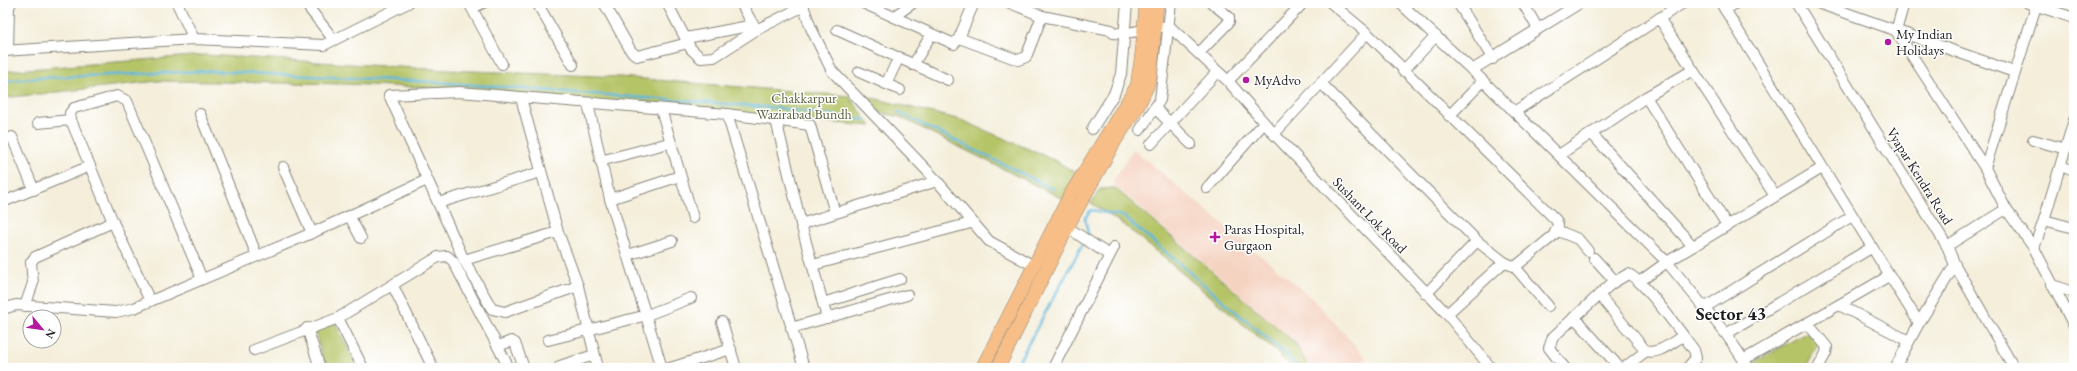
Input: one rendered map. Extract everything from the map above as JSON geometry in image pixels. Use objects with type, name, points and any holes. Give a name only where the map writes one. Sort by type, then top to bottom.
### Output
[{"type":"main road","points":[[998,368],[1067,227],[1115,141],[1138,106],[1147,87],[1151,72],[1146,3]]},
{"type":"main road","points":[[982,368],[1070,195],[1137,86],[1149,28],[1157,3]]},
{"type":"street","points":[[11,3],[9,7],[5,51],[194,39],[324,45],[408,3]]},
{"type":"street","points":[[177,3],[194,39]]},
{"type":"street","points":[[305,3],[334,40]]},
{"type":"street","points":[[483,3],[471,6],[502,64]]},
{"type":"street","points":[[537,3],[573,65]]},
{"type":"street","points":[[604,3],[631,51],[637,56],[687,41],[755,28]]},
{"type":"street","points":[[667,3],[687,41],[701,58],[714,57],[755,28],[803,5],[810,28],[832,71],[937,181],[989,241],[1034,266]]},
{"type":"street","points":[[741,3],[755,28]]},
{"type":"street","points":[[863,3],[954,44],[959,38],[974,3]]},
{"type":"street","points":[[893,17],[913,3]]},
{"type":"street","points":[[1010,3],[1042,16],[1111,30],[1114,28],[1126,32],[1169,26]]},
{"type":"street","points":[[1092,129],[1114,94],[1121,74],[1126,32],[1127,3]]},
{"type":"street","points":[[1140,130],[1160,100],[1171,3]]},
{"type":"street","points":[[1199,53],[1229,22],[1229,18],[1212,3]]},
{"type":"street","points":[[1228,81],[1303,3]]},
{"type":"street","points":[[1331,3],[1367,33],[1403,71],[1556,220],[1558,225],[1554,235],[1515,267]]},
{"type":"street","points":[[1400,3],[1409,7],[1436,36],[1667,262],[1726,334],[1746,364],[1808,324],[1889,276]]},
{"type":"street","points":[[1458,3],[1493,59]]},
{"type":"street","points":[[1523,3],[1538,29]]},
{"type":"street","points":[[1472,70],[1493,59],[1580,3]]},
{"type":"street","points":[[1514,112],[1683,3]]},
{"type":"street","points":[[1736,3],[1723,6],[1918,323]]},
{"type":"street","name":"Vyapar Kendra Road","points":[[1796,3],[1947,246],[1955,265],[2014,368]]},
{"type":"street","points":[[1818,3],[1833,6],[1896,31],[2014,72]]},
{"type":"street","points":[[1904,3],[1896,31],[1985,168],[2006,209],[2034,248],[2051,284],[2073,322]]},
{"type":"street","points":[[1985,168],[2034,4],[2074,18]]},
{"type":"street","points":[[959,38],[1018,60],[1026,57],[1042,16]]},
{"type":"street","points":[[1659,18],[1775,196]]},
{"type":"street","name":"Sushant Lok Road","points":[[1169,26],[1228,81],[1274,134],[1426,294],[1447,314],[1491,368]]},
{"type":"street","points":[[837,30],[948,80]]},
{"type":"street","points":[[1274,134],[1367,33]]},
{"type":"street","points":[[914,65],[931,34]]},
{"type":"street","points":[[1403,71],[1436,36]]},
{"type":"street","points":[[886,84],[899,58]]},
{"type":"street","points":[[1559,155],[1646,96],[1693,70]]},
{"type":"street","points":[[859,72],[900,90]]},
{"type":"street","points":[[1151,144],[1217,72]]},
{"type":"street","points":[[1450,116],[1483,81]]},
{"type":"street","points":[[1321,83],[1477,241],[1504,262],[1515,267],[1548,306]]},
{"type":"street","points":[[578,286],[505,312],[499,312],[492,309],[464,260],[389,95],[458,92],[588,104],[727,114],[810,125],[835,213]]},
{"type":"street","points":[[150,301],[113,222],[71,120],[70,112],[74,108],[117,96],[127,101],[202,279]]},
{"type":"street","points":[[1646,96],[1727,225]]},
{"type":"street","points":[[521,98],[558,232],[578,286],[598,368]]},
{"type":"street","points":[[588,104],[600,162],[610,199],[647,315],[662,368]]},
{"type":"street","points":[[1155,108],[1191,144]]},
{"type":"street","points":[[661,109],[669,143],[693,218]]},
{"type":"street","points":[[200,114],[256,256]]},
{"type":"street","points":[[727,114],[804,368]]},
{"type":"street","points":[[38,123],[71,120]]},
{"type":"street","points":[[776,120],[801,224],[827,318]]},
{"type":"street","points":[[2034,248],[2074,120]]},
{"type":"street","points":[[1207,188],[1264,123]]},
{"type":"street","points":[[1592,133],[1693,246]]},
{"type":"street","points":[[12,137],[34,190]]},
{"type":"street","points":[[2034,140],[2066,149]]},
{"type":"street","points":[[600,162],[669,143]]},
{"type":"street","points":[[3,202],[90,166]]},
{"type":"street","points":[[2060,166],[2074,171]]},
{"type":"street","points":[[283,167],[312,233]]},
{"type":"street","points":[[1639,282],[1667,262],[1822,168]]},
{"type":"street","points":[[438,203],[541,172]]},
{"type":"street","points":[[610,199],[680,176]]},
{"type":"street","points":[[3,309],[16,305],[116,312],[150,301],[350,217],[427,180]]},
{"type":"street","points":[[801,224],[937,181]]},
{"type":"street","points":[[1947,246],[2006,209]]},
{"type":"street","points":[[1704,308],[1852,216]]},
{"type":"street","points":[[350,217],[361,238]]},
{"type":"street","points":[[2044,220],[2074,228]]},
{"type":"street","points":[[25,306],[33,283],[31,262],[35,256],[113,222]]},
{"type":"street","points":[[813,265],[971,222]]},
{"type":"street","points":[[1053,368],[1112,251],[1095,246],[1067,227]]},
{"type":"street","points":[[1556,230],[1578,239],[1615,281]]},
{"type":"street","points":[[464,260],[558,232]]},
{"type":"street","points":[[628,255],[672,241]]},
{"type":"street","points":[[1426,294],[1477,241]]},
{"type":"street","points":[[1726,334],[1872,248]]},
{"type":"street","points":[[254,350],[307,328],[338,318],[393,286],[438,257],[447,256],[453,261],[499,346],[509,368]]},
{"type":"street","points":[[1447,314],[1504,262]]},
{"type":"street","points":[[1895,368],[1918,323],[1955,265]]},
{"type":"street","points":[[1565,368],[1549,348],[1553,337],[1615,281],[1628,274],[1633,275],[1639,282],[1696,354],[1694,361],[1687,368]]},
{"type":"street","points":[[823,303],[900,279]]},
{"type":"street","points":[[2051,284],[2074,292]]},
{"type":"street","points":[[393,286],[433,368]]},
{"type":"street","points":[[791,328],[907,295]]},
{"type":"street","points":[[1599,295],[1646,351],[1652,353],[1659,351],[1683,336]]},
{"type":"street","points":[[548,340],[589,331],[647,315],[691,298]]},
{"type":"street","points":[[1839,305],[1909,341]]},
{"type":"street","points":[[1574,317],[1620,368]]},
{"type":"street","points":[[338,318],[364,368]]},
{"type":"street","points":[[722,322],[736,368]]},
{"type":"street","points":[[1808,324],[1827,347],[1826,353],[1818,368]]},
{"type":"street","points":[[307,328],[320,368]]},
{"type":"street","points":[[499,346],[511,340],[514,342],[524,368]]},
{"type":"street","points":[[670,368],[731,349]]},
{"type":"street","points":[[1624,368],[1646,351]]},
{"type":"street","points":[[560,366],[577,364],[594,355]]},
{"type":"shaded area","points":[[1133,149],[1315,301],[1366,358],[1354,368],[1310,368],[1295,342],[1112,183]]},
{"type":"green space","name":"Chakkarpur Wazirabad Bundh","points":[[205,55],[447,70],[620,77],[849,96],[871,126],[436,88],[348,84],[158,81],[3,98],[3,71]]},
{"type":"green space","name":"Chakkarpur Wazirabad Bundh","points":[[861,95],[961,120],[1054,160],[1077,173],[1063,199],[900,117],[874,111]]},
{"type":"green space","points":[[1115,188],[1295,343],[1309,368],[1292,368],[1274,350],[1127,227],[1091,203],[1100,189]]},
{"type":"green space","points":[[335,323],[358,368],[325,368],[315,331]]},
{"type":"green space","points":[[1806,333],[1820,341],[1806,368],[1757,368],[1753,363]]},
{"type":"waterway","points":[[3,81],[37,78],[208,71],[435,82],[778,108],[866,120]]},
{"type":"waterway","points":[[898,112],[1055,190]]},
{"type":"waterway","points":[[1086,237],[1088,234],[1085,218],[1091,210],[1123,216],[1289,357],[1297,368]]},
{"type":"waterway","points":[[1015,368],[1084,242]]},
{"type":"place","name":"My Indian Holidays","points":[[1888,42]]},
{"type":"place","name":"MyAdvo","points":[[1246,80]]},
{"type":"place","name":"Paras Hospital, Gurgaon","points":[[1215,237]]},
{"type":"district","name":"Sector 43","points":[[1731,313]]}]
